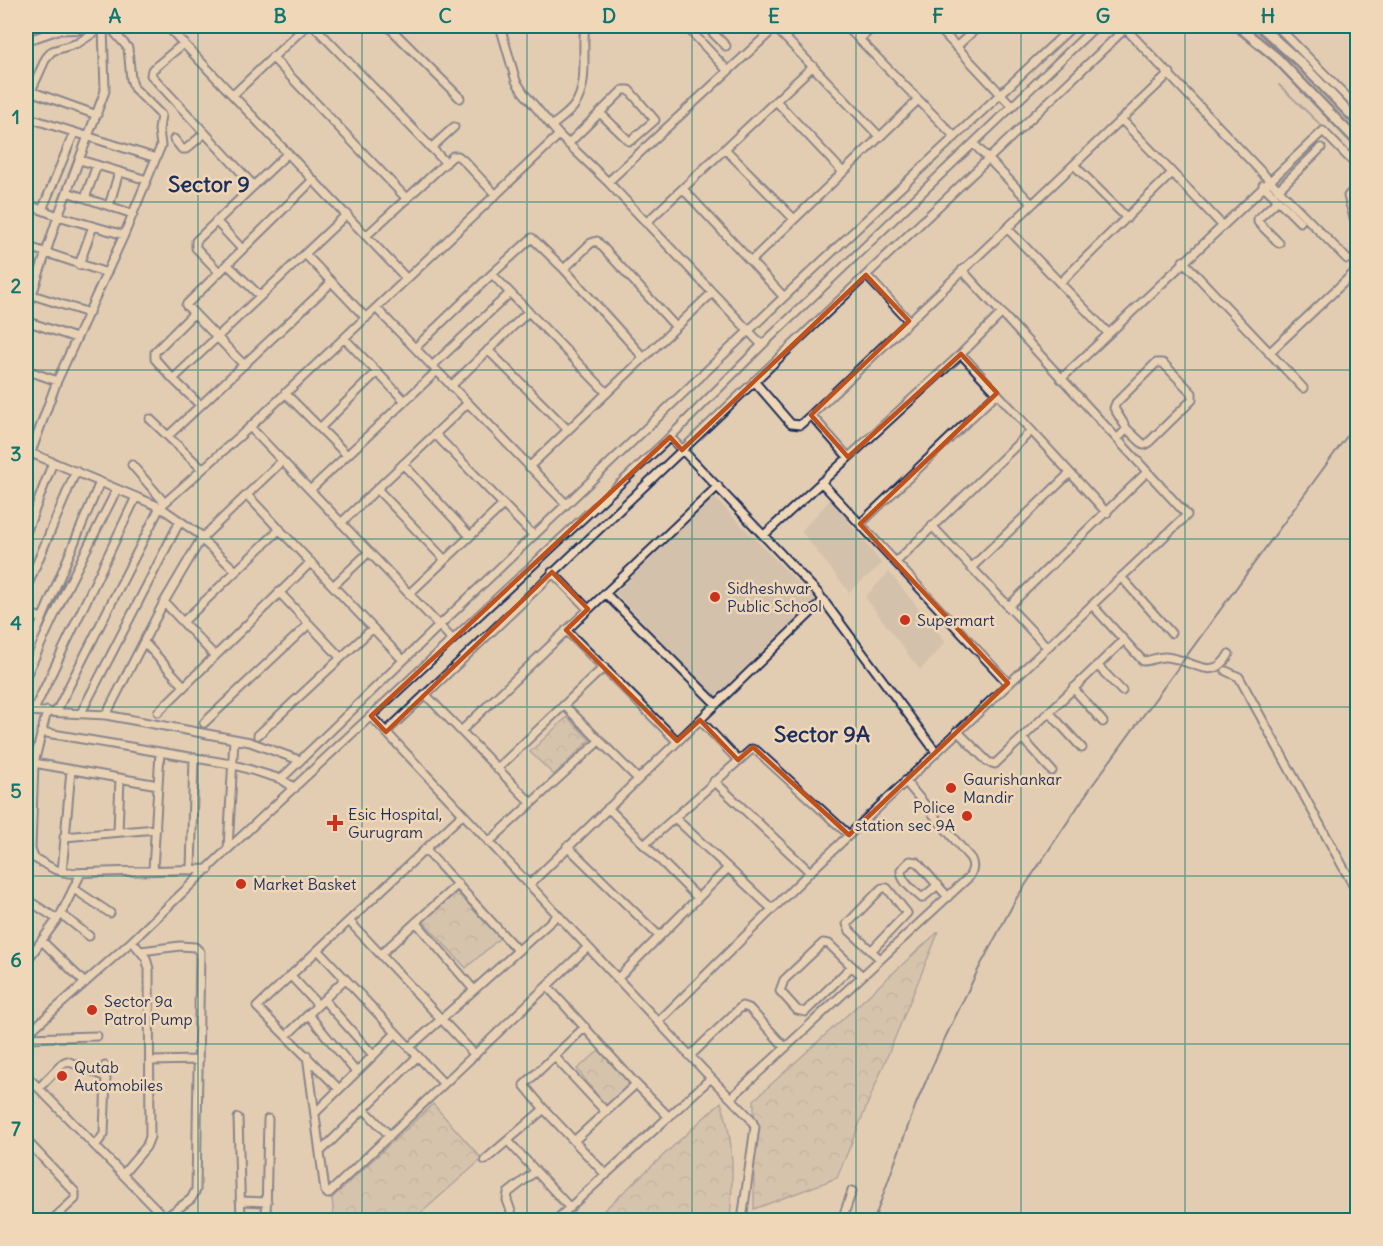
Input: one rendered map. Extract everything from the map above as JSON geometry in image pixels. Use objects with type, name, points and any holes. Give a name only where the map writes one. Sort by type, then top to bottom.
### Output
[{"type":"main road","points":[[1238,26],[1277,58],[1358,142]]},
{"type":"main road","points":[[1260,26],[1300,62],[1358,122]]},
{"type":"street","points":[[167,26],[407,279]]},
{"type":"street","points":[[233,95],[306,26]]},
{"type":"street","points":[[314,26],[446,163]]},
{"type":"street","points":[[388,26],[460,98]]},
{"type":"street","points":[[500,26],[516,81],[559,135],[608,182],[762,345]]},
{"type":"street","points":[[553,125],[573,108],[578,99],[582,85],[585,26]]},
{"type":"street","points":[[686,26],[728,72]]},
{"type":"street","points":[[706,26],[726,46]]},
{"type":"street","points":[[608,182],[776,26],[879,136]]},
{"type":"street","points":[[846,26],[955,137]]},
{"type":"street","points":[[860,39],[874,26]]},
{"type":"street","points":[[937,26],[1012,106]]},
{"type":"street","points":[[956,47],[979,26]]},
{"type":"street","points":[[281,779],[566,504],[1073,26]]},
{"type":"street","points":[[26,1036],[132,941],[670,437],[762,345],[1096,26]]},
{"type":"street","points":[[1277,26],[1358,108]]},
{"type":"street","points":[[26,41],[58,30],[104,27],[128,48],[134,88],[161,115],[159,130],[161,141],[156,158],[124,235],[57,381],[28,452],[26,466]]},
{"type":"street","points":[[26,102],[46,58],[52,51],[78,43],[104,27]]},
{"type":"street","points":[[26,313],[28,294],[46,253],[105,91],[104,27]]},
{"type":"street","points":[[386,732],[1126,27],[1170,73],[1266,183],[1278,200],[1300,222]]},
{"type":"street","points":[[184,43],[152,70],[151,75],[254,186]]},
{"type":"street","points":[[272,57],[407,200]]},
{"type":"street","points":[[646,223],[813,66]]},
{"type":"street","points":[[754,381],[791,424],[800,425],[1170,73]]},
{"type":"street","points":[[568,144],[626,89],[664,130]]},
{"type":"street","points":[[30,91],[96,115]]},
{"type":"street","points":[[776,100],[842,171]]},
{"type":"street","points":[[751,261],[793,218],[918,100]]},
{"type":"street","points":[[600,113],[629,141],[632,141],[655,120]]},
{"type":"street","points":[[26,117],[156,158]]},
{"type":"street","points":[[1122,120],[1222,225]]},
{"type":"street","points":[[431,148],[453,127]]},
{"type":"street","points":[[1061,379],[1183,261],[1323,131],[1358,167]]},
{"type":"street","points":[[42,210],[74,133]]},
{"type":"street","points":[[174,139],[186,149],[205,133]]},
{"type":"street","points":[[56,712],[162,504],[250,427],[559,135]]},
{"type":"street","points":[[974,144],[1032,204]]},
{"type":"street","points":[[1278,190],[1321,148]]},
{"type":"street","points":[[725,149],[793,218]]},
{"type":"street","points":[[219,272],[195,246],[196,241],[288,153]]},
{"type":"street","points":[[366,236],[453,156],[458,156],[496,195]]},
{"type":"street","points":[[80,160],[147,180]]},
{"type":"street","points":[[85,198],[97,165]]},
{"type":"street","points":[[1074,165],[1126,218]]},
{"type":"street","points":[[109,206],[119,172]]},
{"type":"street","points":[[1060,283],[1172,173]]},
{"type":"street","points":[[244,365],[219,336],[186,305],[313,180]]},
{"type":"street","points":[[1266,183],[1278,190],[1347,259]]},
{"type":"street","points":[[1358,185],[1348,196],[1358,224]]},
{"type":"street","points":[[683,189],[784,297]]},
{"type":"street","points":[[67,192],[133,214]]},
{"type":"street","points":[[1278,200],[1258,219],[1258,222],[1279,243]]},
{"type":"street","points":[[26,226],[29,205],[124,235]]},
{"type":"street","points":[[173,379],[347,214]]},
{"type":"street","points":[[216,221],[242,249]]},
{"type":"street","points":[[79,265],[93,226]]},
{"type":"street","points":[[1007,228],[1108,333]]},
{"type":"street","points":[[415,348],[532,238],[564,269],[644,358]]},
{"type":"street","points":[[564,269],[591,243],[597,241],[676,327]]},
{"type":"street","points":[[26,246],[107,273]]},
{"type":"street","points":[[305,254],[366,318]]},
{"type":"street","points":[[1183,261],[1303,388]]},
{"type":"street","points":[[227,264],[260,296]]},
{"type":"street","points":[[1269,353],[1358,269]]},
{"type":"street","points":[[658,1022],[957,731],[1187,515],[962,270]]},
{"type":"street","points":[[492,274],[607,393]]},
{"type":"street","points":[[866,275],[909,321]]},
{"type":"street","points":[[168,436],[332,282]]},
{"type":"street","points":[[310,490],[405,401],[434,368],[510,293]]},
{"type":"street","points":[[529,467],[712,293]]},
{"type":"street","points":[[28,294],[89,313]]},
{"type":"street","points":[[376,308],[566,504]]},
{"type":"street","points":[[451,386],[528,312]]},
{"type":"street","points":[[194,313],[155,352],[155,359],[200,405]]},
{"type":"street","points":[[764,535],[961,354],[1002,313]]},
{"type":"street","points":[[26,321],[76,338]]},
{"type":"street","points":[[344,338],[405,401]]},
{"type":"street","points":[[488,350],[568,430]]},
{"type":"street","points":[[961,354],[1107,513]]},
{"type":"street","points":[[1156,363],[1163,363],[1192,393],[1192,400],[1147,444],[1140,442],[1127,429],[1115,413],[1116,403],[1156,363]]},
{"type":"street","points":[[26,370],[57,381]]},
{"type":"street","points":[[320,428],[377,372]]},
{"type":"street","points":[[285,393],[347,456]]},
{"type":"street","points":[[860,524],[997,393]]},
{"type":"street","points":[[341,523],[468,403]]},
{"type":"street","points":[[811,415],[848,457]]},
{"type":"street","points":[[150,419],[202,469]]},
{"type":"street","points":[[250,427],[452,639]]},
{"type":"street","points":[[1117,439],[1127,429]]},
{"type":"street","points":[[896,562],[1031,431]]},
{"type":"street","points":[[435,434],[533,536]]},
{"type":"street","points":[[670,437],[824,600],[936,752]]},
{"type":"street","points":[[28,452],[136,497],[162,504]]},
{"type":"street","points":[[106,715],[164,602],[202,538],[282,461]]},
{"type":"street","points":[[26,533],[53,462]]},
{"type":"street","points":[[403,464],[470,536]]},
{"type":"street","points":[[132,465],[162,504],[236,571]]},
{"type":"street","points":[[26,590],[76,471]]},
{"type":"street","points":[[1008,607],[1147,472]]},
{"type":"street","points":[[971,568],[1070,473]]},
{"type":"street","points":[[26,657],[100,482]]},
{"type":"street","points":[[821,482],[1008,683]]},
{"type":"street","points":[[461,731],[718,486]]},
{"type":"street","points":[[26,676],[117,489]]},
{"type":"street","points":[[376,489],[445,560]]},
{"type":"street","points":[[247,495],[403,660]]},
{"type":"street","points":[[34,710],[136,497]]},
{"type":"street","points":[[409,594],[503,505]]},
{"type":"street","points":[[81,713],[180,521]]},
{"type":"street","points":[[932,526],[1047,647]]},
{"type":"street","points":[[183,622],[280,529]]},
{"type":"street","points":[[333,586],[369,552]]},
{"type":"street","points":[[158,712],[214,654],[311,562]]},
{"type":"street","points":[[552,572],[588,609]]},
{"type":"street","points":[[1121,577],[1171,633]]},
{"type":"street","points":[[57,583],[67,588]]},
{"type":"street","points":[[279,592],[341,658]]},
{"type":"street","points":[[605,593],[716,704]]},
{"type":"street","points":[[529,885],[824,600]]},
{"type":"street","points":[[164,602],[214,654]]},
{"type":"street","points":[[1092,605],[1144,662],[1166,657],[1212,670],[1220,667],[1229,654]]},
{"type":"street","points":[[26,611],[42,619]]},
{"type":"street","points":[[204,723],[309,624]]},
{"type":"street","points":[[258,735],[373,628]]},
{"type":"street","points":[[567,630],[677,741]]},
{"type":"street","points":[[957,731],[992,764],[998,763],[1124,639]]},
{"type":"street","points":[[144,642],[183,685]]},
{"type":"street","points":[[1097,665],[1122,691]]},
{"type":"street","points":[[497,769],[604,667]]},
{"type":"street","points":[[1230,672],[1246,690],[1358,894]]},
{"type":"street","points":[[1073,688],[1103,722]]},
{"type":"street","points":[[425,694],[531,803]]},
{"type":"street","points":[[564,705],[638,779]]},
{"type":"street","points":[[26,711],[106,715],[250,742],[299,760]]},
{"type":"street","points":[[46,711],[34,763],[32,855],[37,861],[62,872],[81,873],[209,869]]},
{"type":"street","points":[[1049,712],[1082,748]]},
{"type":"street","points":[[371,716],[751,1119],[755,1127],[742,1221]]},
{"type":"street","points":[[700,720],[738,760]]},
{"type":"street","points":[[41,732],[231,764],[281,779],[295,788]]},
{"type":"street","points":[[1022,738],[1052,771]]},
{"type":"street","points":[[228,849],[234,739]]},
{"type":"street","points":[[489,842],[600,740]]},
{"type":"street","points":[[644,845],[752,749],[757,751],[849,835]]},
{"type":"street","points":[[153,870],[160,752]]},
{"type":"street","points":[[191,870],[194,757]]},
{"type":"street","points":[[34,763],[158,785]]},
{"type":"street","points":[[62,872],[71,770]]},
{"type":"street","points":[[118,832],[120,778]]},
{"type":"street","points":[[714,781],[810,872]]},
{"type":"street","points":[[731,1098],[969,877],[973,864],[971,859],[905,781]]},
{"type":"street","points":[[608,808],[698,898]]},
{"type":"street","points":[[339,1089],[257,1007],[463,814]]},
{"type":"street","points":[[675,818],[772,909]]},
{"type":"street","points":[[64,837],[156,830]]},
{"type":"street","points":[[567,846],[659,936]]},
{"type":"street","points":[[425,849],[518,951]]},
{"type":"street","points":[[938,885],[922,898],[903,880],[900,875],[901,870],[910,861],[917,862],[938,885],[948,897]]},
{"type":"street","points":[[617,979],[728,869]]},
{"type":"street","points":[[26,962],[59,917],[81,873]]},
{"type":"street","points":[[381,954],[458,884]]},
{"type":"street","points":[[871,951],[907,913],[887,888],[882,888],[847,924],[850,931],[871,951],[880,959]]},
{"type":"street","points":[[74,889],[110,913]]},
{"type":"street","points":[[26,898],[89,936]]},
{"type":"street","points":[[410,1047],[558,915]]},
{"type":"street","points":[[350,922],[475,1055]]},
{"type":"street","points":[[416,922],[474,990]]},
{"type":"street","points":[[42,941],[85,983]]},
{"type":"street","points":[[123,1174],[149,1142],[149,969],[146,958],[132,941]]},
{"type":"street","points":[[852,966],[805,1012],[796,1010],[780,991],[784,980],[823,944],[829,944],[852,966],[862,976]]},
{"type":"street","points":[[26,1075],[166,1220],[191,1199],[196,1190],[199,949],[195,946],[180,946],[141,951]]},
{"type":"street","points":[[307,1055],[325,1191],[328,1194],[588,947]]},
{"type":"street","points":[[319,951],[444,1084]]},
{"type":"street","points":[[291,976],[321,1002],[373,1055]]},
{"type":"street","points":[[286,1036],[345,979]]},
{"type":"street","points":[[547,986],[669,1117]]},
{"type":"street","points":[[690,1056],[742,1006],[749,1008],[785,1047]]},
{"type":"street","points":[[308,1014],[356,1072]]},
{"type":"street","points":[[585,1027],[524,1084],[544,1109],[606,1175]]},
{"type":"street","points":[[315,1113],[396,1033]]},
{"type":"street","points":[[26,1036],[97,1036]]},
{"type":"street","points":[[321,1151],[418,1056]]},
{"type":"street","points":[[554,1056],[606,1112]]},
{"type":"street","points":[[150,1061],[199,1059]]},
{"type":"street","points":[[39,1088],[67,1061],[106,1077]]},
{"type":"street","points":[[95,1146],[104,1134],[105,1066]]},
{"type":"street","points":[[561,1219],[570,1208],[711,1078]]},
{"type":"street","points":[[574,1141],[636,1084]]},
{"type":"street","points":[[364,1108],[390,1136]]},
{"type":"street","points":[[485,1160],[544,1109]]},
{"type":"street","points":[[238,1118],[241,1221]]},
{"type":"street","points":[[266,1218],[268,1119]]},
{"type":"street","points":[[26,1140],[75,1192],[75,1199],[52,1221]]},
{"type":"street","points":[[508,1141],[570,1208]]},
{"type":"street","points":[[514,1221],[507,1200],[508,1193],[536,1171]]},
{"type":"street","points":[[842,1221],[852,1191]]},
{"type":"street","points":[[240,1201],[267,1202]]},
{"type":"highlighted area","points":[[866,275],[909,321],[811,415],[848,457],[961,354],[997,393],[860,524],[1008,683],[849,835],[753,747],[738,760],[700,720],[677,741],[566,630],[588,609],[552,572],[386,732],[371,716],[670,437],[682,450]]},
{"type":"shaded area","name":"Sidheshwar Public School","points":[[713,496],[815,600],[715,697],[615,593]]},
{"type":"shaded area","points":[[831,499],[882,564],[849,592],[801,531]]},
{"type":"shaded area","name":"Supermart","points":[[889,572],[946,642],[920,670],[865,597]]},
{"type":"green space","points":[[567,717],[590,740],[554,775],[530,752]]},
{"type":"green space","points":[[457,892],[500,938],[466,968],[423,921]]},
{"type":"green space","points":[[939,931],[837,1178],[754,1209],[754,1100]]},
{"type":"green space","points":[[600,1050],[633,1084],[607,1108],[577,1069]]},
{"type":"green space","points":[[721,1102],[731,1145],[730,1220],[603,1220],[600,1214]]},
{"type":"green space","points":[[433,1104],[482,1159],[413,1220],[334,1220],[332,1198]]},
{"type":"waterway","points":[[1279,85],[1325,129]]},
{"type":"railway","points":[[874,1220],[916,1104],[943,1042],[1016,899],[1091,787],[1358,421]]},
{"type":"place","name":"Sidheshwar Public School","points":[[715,597]]},
{"type":"place","name":"Supermart","points":[[905,620]]},
{"type":"place","name":"Gaurishankar Mandir","points":[[951,788]]},
{"type":"place","name":"Police station sec 9A","points":[[967,816]]},
{"type":"place","name":"Esic Hospital, Gurugram","points":[[335,823]]},
{"type":"place","name":"Market Basket","points":[[241,884]]},
{"type":"place","name":"Sector 9a Patrol Pump","points":[[92,1010]]},
{"type":"place","name":"Qutab Automobiles","points":[[62,1076]]},
{"type":"district","name":"Sector 9","points":[[209,184]]},
{"type":"district","name":"Sector 9A","points":[[822,734]]}]
